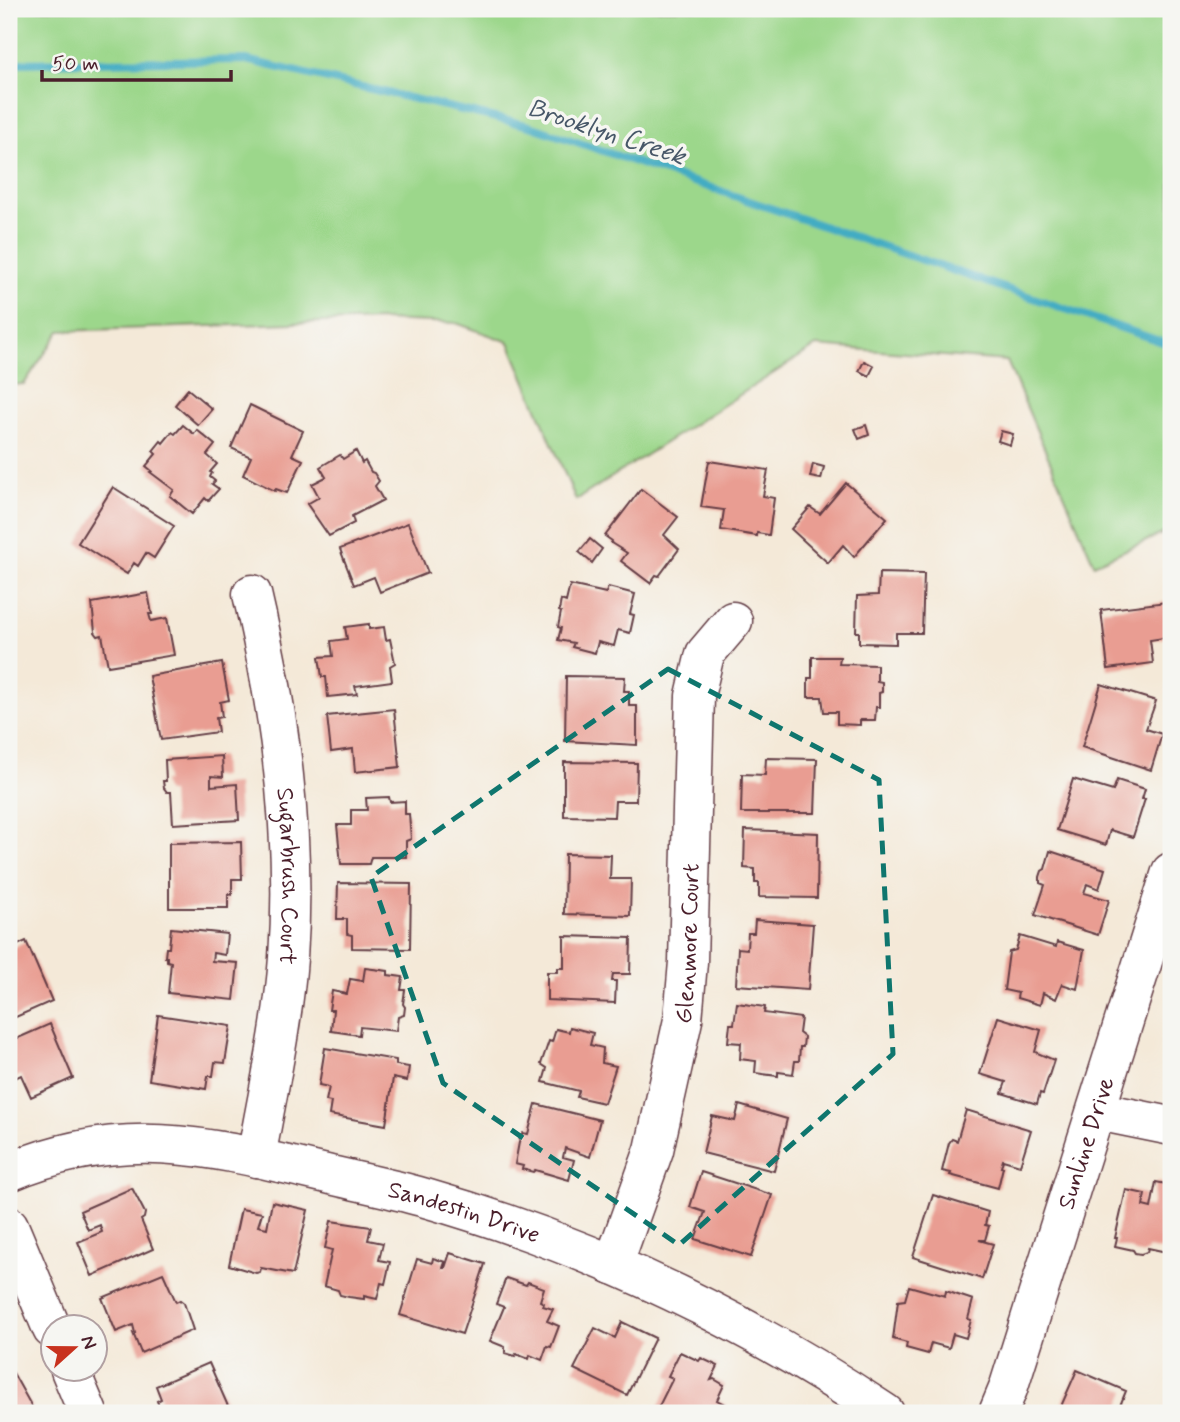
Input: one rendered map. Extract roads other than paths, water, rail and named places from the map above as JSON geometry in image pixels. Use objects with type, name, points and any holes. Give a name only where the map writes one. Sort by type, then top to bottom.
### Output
[{"type":"street","name":"Sugarbrush Court","points":[[252,594],[278,719],[286,798],[289,877],[288,957],[279,1038],[256,1158]]},
{"type":"street","name":"Glenmore Court","points":[[613,1265],[654,1150],[683,1020],[688,962],[695,696],[705,654],[733,621]]},
{"type":"street","name":"Sunline Drive","points":[[998,1413],[1008,1390],[1171,872]]},
{"type":"street","points":[[1097,1111],[1171,1126]]},
{"type":"street","name":"Sandestin Drive","points":[[9,1172],[54,1155],[77,1150],[148,1142],[192,1145],[422,1197],[516,1227],[613,1265],[690,1300],[773,1343],[885,1413]]},
{"type":"street","points":[[9,1227],[46,1314]]},
{"type":"street","points":[[76,1384],[88,1413]]},
{"type":"waterway","name":"Brooklyn Creek","points":[[9,63],[246,60],[530,126],[1171,345]]}]
